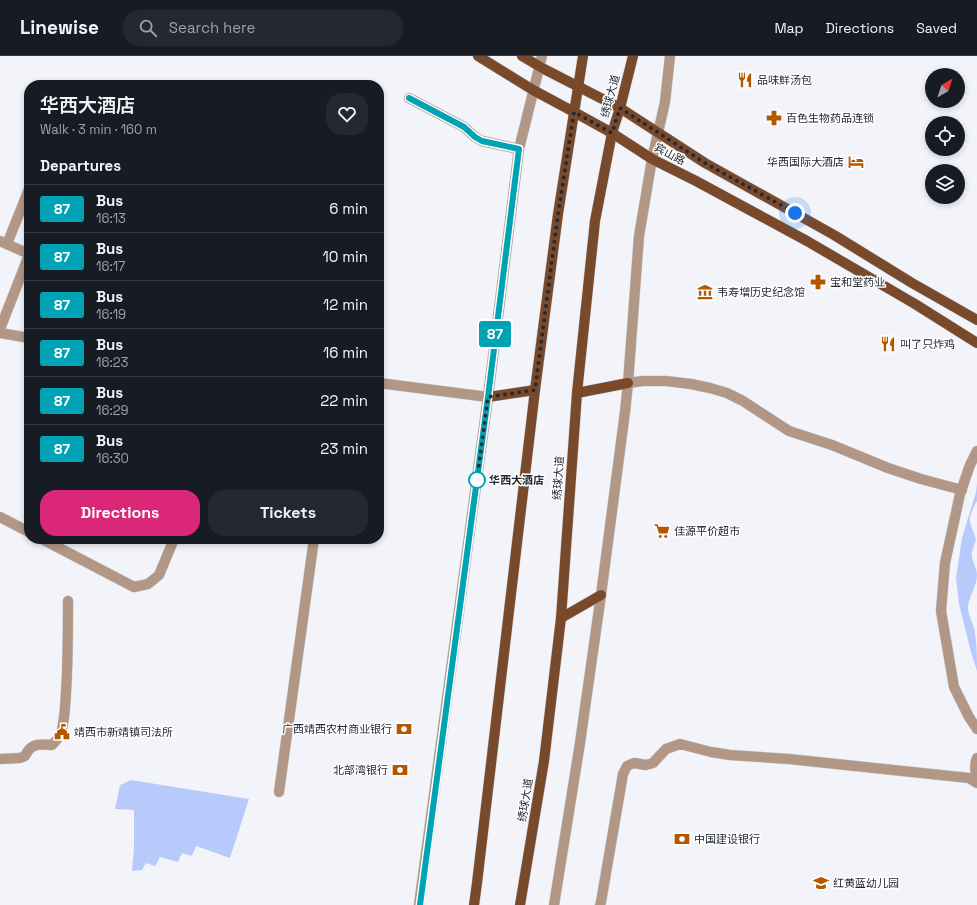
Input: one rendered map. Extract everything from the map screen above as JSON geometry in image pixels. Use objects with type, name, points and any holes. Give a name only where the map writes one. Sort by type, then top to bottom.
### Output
[{"type":"main road","name":"宾山路","points":[[478,56],[533,90],[612,133],[652,159],[807,241],[915,304],[977,343]]},
{"type":"main road","name":"宾山路","points":[[522,56],[540,61],[578,86],[620,108],[659,132],[705,163],[834,235],[912,283],[977,320]]},
{"type":"main road","points":[[474,905],[535,390],[558,214],[583,56]]},
{"type":"main road","name":"绣球大道","points":[[520,905],[544,761],[561,618],[577,393],[595,221],[612,133],[633,56]]},
{"type":"main road","points":[[577,393],[628,382]]},
{"type":"main road","points":[[488,397],[535,390]]},
{"type":"main road","points":[[561,618],[601,595]]},
{"type":"street","points":[[554,905],[581,736],[601,595],[628,382],[639,236],[652,159],[665,102],[670,56]]},
{"type":"street","points":[[420,905],[488,397],[519,149],[540,61]]},
{"type":"street","points":[[409,98],[464,127],[482,141],[519,149]]},
{"type":"street","points":[[24,199],[3,242],[24,252]]},
{"type":"street","points":[[0,329],[24,267]]},
{"type":"street","points":[[0,333],[24,337]]},
{"type":"street","points":[[628,382],[666,380],[710,388],[727,393],[743,401],[789,431],[832,445],[888,468],[962,490]]},
{"type":"street","points":[[384,384],[488,397]]},
{"type":"street","points":[[977,451],[970,465],[962,490],[945,563],[941,611],[954,686],[977,729]]},
{"type":"street","points":[[0,517],[24,529]]},
{"type":"street","points":[[52,544],[134,586],[148,584],[159,575],[172,544]]},
{"type":"street","points":[[280,792],[313,544]]},
{"type":"street","points":[[0,759],[20,758],[24,756],[33,746],[40,744],[52,745],[58,740],[61,733],[64,718],[66,682],[68,600]]},
{"type":"street","points":[[600,905],[623,774],[628,766],[634,763],[646,765],[653,763],[666,749],[680,744],[730,755],[789,759],[961,777],[969,778],[977,782]]},
{"type":"street","points":[[977,758],[975,764],[975,774],[977,779]]},
{"type":"shaded area","points":[[977,483],[977,501],[970,517],[970,523],[976,539],[972,554],[977,575],[968,610],[976,638],[977,671],[959,604],[956,578],[962,538],[976,492]]},
{"type":"shaded area","points":[[131,780],[249,799],[230,858],[196,846],[192,856],[182,853],[178,862],[160,857],[155,866],[146,863],[142,870],[132,871],[134,847],[134,810],[115,809],[120,785]]},
{"type":"bus line","name":"87","points":[[409,98],[464,127],[482,141],[519,149],[488,397],[420,905]]},
{"type":"place","name":"品味鲜汤包","points":[[745,80]]},
{"type":"place","name":"百色生物药品连锁","points":[[774,118]]},
{"type":"place","name":"华西国际大酒店","points":[[856,162]]},
{"type":"place","name":"宝和堂药业","points":[[818,282]]},
{"type":"place","name":"韦寿增历史纪念馆","points":[[705,292]]},
{"type":"place","name":"叫了只炸鸡","points":[[888,344]]},
{"type":"place","name":"华西大酒店","points":[[477,480]]},
{"type":"place","name":"佳源平价超市","points":[[662,531]]},
{"type":"place","name":"广西靖西农村商业银行","points":[[404,729]]},
{"type":"place","name":"靖西市新靖镇司法所","points":[[62,732]]},
{"type":"place","name":"北部湾银行","points":[[400,770]]},
{"type":"place","name":"中国建设银行","points":[[682,839]]},
{"type":"place","name":"红黄蓝幼儿园","points":[[821,883]]},
{"type":"route","points":[[477,480],[488,397],[535,390],[558,214],[574,112],[612,133],[620,108],[705,163],[795,213]]}]
